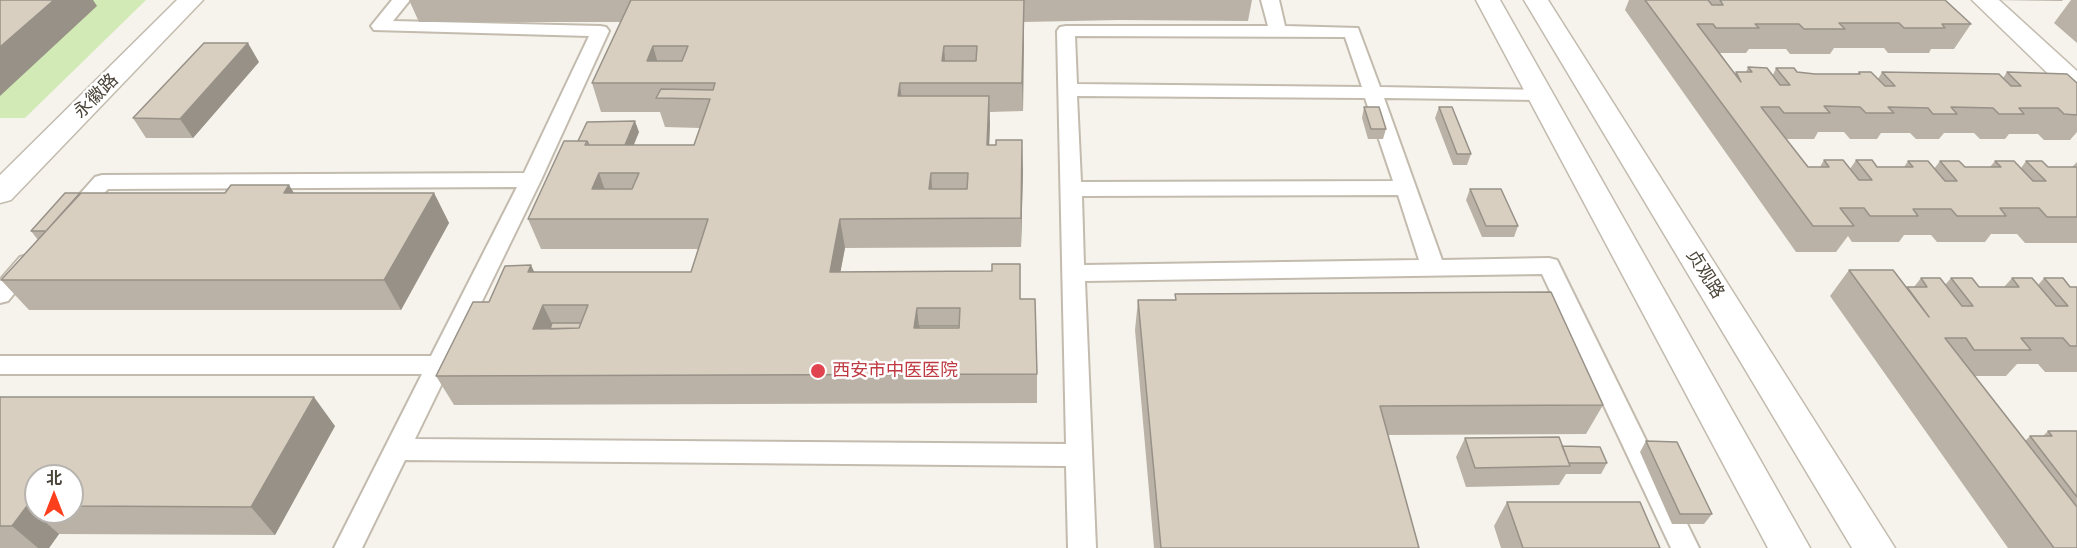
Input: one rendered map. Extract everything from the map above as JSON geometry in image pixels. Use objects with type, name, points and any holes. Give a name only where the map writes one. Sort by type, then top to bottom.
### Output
[{"type":"street","name":"永徽路","points":[[0,193],[191,0]]},
{"type":"street","points":[[1488,0],[1789,548]]},
{"type":"street","name":"贞观路","points":[[1536,0],[1874,548]]},
{"type":"street","points":[[1984,0],[2077,86]]},
{"type":"lane","points":[[348,548],[531,180],[600,32],[380,26],[401,0]]},
{"type":"lane","points":[[1270,0],[1278,32]]},
{"type":"lane","points":[[1082,548],[1066,32],[1352,32],[1433,267]]},
{"type":"lane","points":[[1067,90],[1539,94]]},
{"type":"lane","points":[[63,225],[102,182],[531,180]]},
{"type":"lane","points":[[1071,189],[1406,188]]},
{"type":"lane","points":[[0,295],[39,251]]},
{"type":"lane","points":[[1074,273],[1549,266],[1685,548]]},
{"type":"lane","points":[[0,365],[439,365]]},
{"type":"lane","points":[[398,449],[1079,455]]},
{"type":"green space","points":[[0,0],[146,0],[25,118],[0,118]]},
{"type":"building","points":[[0,0],[54,0],[0,47]]},
{"type":"building","points":[[631,0],[1024,0],[1022,83],[900,83],[898,96],[989,96],[987,145],[996,145],[996,140],[1022,140],[1021,218],[840,219],[830,272],[992,271],[992,264],[1020,264],[1020,299],[1035,299],[1037,374],[436,376],[473,302],[489,302],[505,266],[531,265],[528,272],[691,272],[708,219],[528,219],[564,141],[587,141],[585,145],[694,145],[710,99],[656,98],[661,89],[713,90],[715,83],[592,83]],"holes":[[[653,46],[688,46],[682,61],[647,61]],[[944,46],[977,46],[976,61],[942,61]],[[599,173],[639,173],[632,189],[592,189]],[[931,173],[968,173],[967,189],[929,189]],[[543,305],[588,305],[579,328],[533,329]],[[917,308],[960,308],[959,328],[914,328]]]},
{"type":"building","points":[[1645,0],[1708,0],[1712,5],[1723,5],[1720,0],[1945,0],[1971,24],[1942,24],[1945,28],[1904,28],[1899,23],[1839,23],[1845,29],[1804,29],[1799,24],[1755,24],[1759,28],[1716,28],[1713,24],[1697,24],[1741,82],[1736,72],[1752,72],[1748,67],[1767,68],[1780,85],[1790,85],[1776,68],[1794,68],[1797,72],[1815,74],[1871,72],[1885,86],[1895,86],[1882,72],[1999,74],[2011,86],[2021,86],[2007,72],[2067,74],[2077,83],[2077,115],[2064,114],[2058,108],[2019,108],[2024,114],[1999,114],[1993,108],[1951,107],[1957,114],[1933,114],[1928,108],[1888,107],[1894,113],[1866,113],[1860,107],[1824,106],[1830,113],[1784,113],[1779,107],[1761,107],[1808,167],[1829,167],[1824,160],[1843,160],[1859,180],[1872,180],[1856,160],[1872,160],[1877,167],[1913,167],[1908,161],[1928,161],[1945,181],[1957,181],[1940,161],[1959,161],[1965,167],[2001,167],[1995,161],[2014,161],[2033,181],[2046,181],[2026,161],[2042,161],[2048,167],[2077,167],[2077,217],[2047,217],[2039,208],[2000,208],[2006,216],[1957,216],[1951,209],[1913,209],[1918,216],[1870,216],[1864,208],[1840,208],[1854,226],[1813,226]]},
{"type":"building","points":[[204,43],[248,43],[180,119],[133,118]]},
{"type":"building","points":[[1364,107],[1379,107],[1386,129],[1371,129]]},
{"type":"building","points":[[1439,107],[1452,107],[1471,154],[1457,154]]},
{"type":"building","points":[[635,121],[625,145],[589,145],[587,141],[578,141],[587,122]]},
{"type":"building","points":[[231,185],[289,185],[284,193],[434,193],[384,280],[1,280],[81,193],[225,193]]},
{"type":"building","points":[[1470,189],[1501,189],[1518,226],[1486,226]]},
{"type":"building","points":[[65,193],[80,193],[46,231],[31,231]]},
{"type":"building","points":[[1849,270],[1893,270],[1929,317],[1907,287],[1927,287],[1921,278],[1940,278],[1962,306],[1973,306],[1951,278],[1972,278],[1979,287],[2019,287],[2012,278],[2032,278],[2056,306],[2068,306],[2044,278],[2063,278],[2070,287],[2077,287],[2077,346],[2070,346],[2063,338],[2021,338],[2031,350],[1974,350],[1966,338],[1945,338],[2077,507],[2077,548],[2054,548]]},
{"type":"building","points":[[1551,292],[1603,405],[1380,406],[1419,548],[1161,548],[1138,300],[1176,300],[1175,294]]},
{"type":"building","points":[[552,323],[581,323],[579,328],[550,329]]},
{"type":"building","points":[[919,326],[959,326],[959,328],[919,328]]},
{"type":"building","points":[[0,397],[314,397],[251,507],[84,506],[84,464],[24,464],[24,510],[12,526],[0,526]]},
{"type":"building","points":[[2048,431],[2077,431],[2077,497],[2030,436],[2052,436]]},
{"type":"building","points":[[1559,437],[1570,466],[1475,468],[1465,438]]},
{"type":"building","points":[[1646,441],[1677,442],[1712,514],[1680,514]]},
{"type":"building","points":[[1562,446],[1600,447],[1607,463],[1569,463]]},
{"type":"building","points":[[1507,502],[1640,502],[1660,548],[1523,548]]},
{"type":"place","name":"西安市中医医院","points":[[818,371]]}]
